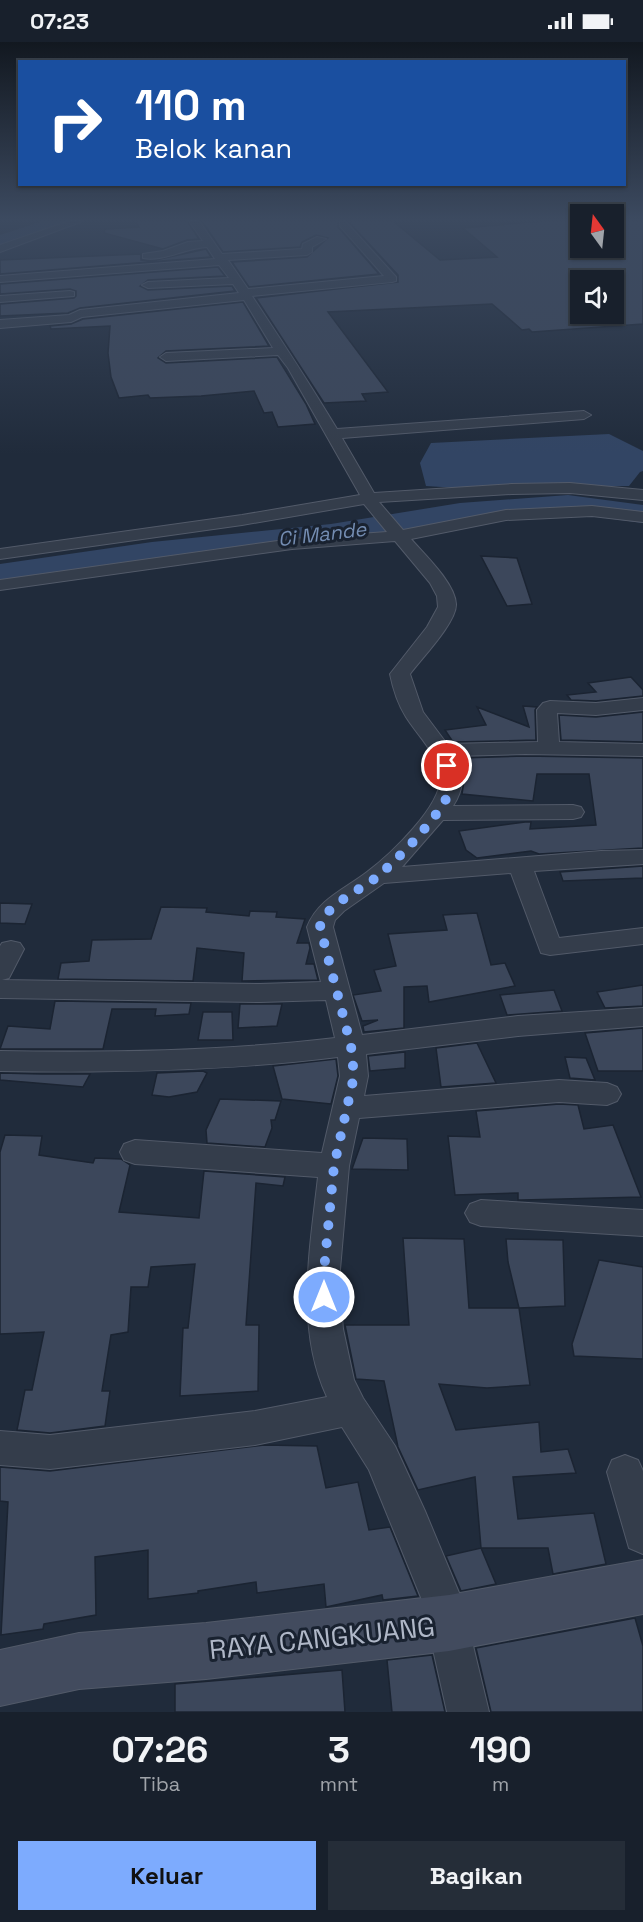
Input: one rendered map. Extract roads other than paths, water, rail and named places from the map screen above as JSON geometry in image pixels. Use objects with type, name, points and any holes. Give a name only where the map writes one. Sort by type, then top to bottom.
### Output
[{"type":"street","points":[[72,299],[80,314]]},
{"type":"street","points":[[0,324],[72,318],[80,314],[229,299]]},
{"type":"street","points":[[249,299],[280,351],[294,367],[372,502],[397,535],[437,580],[444,593],[447,607],[434,629],[400,674],[404,692],[416,716],[442,750],[453,781],[448,800],[424,830],[378,876],[329,911],[321,921],[320,927],[351,1046],[354,1076],[334,1166],[323,1281],[326,1329],[337,1381],[350,1409],[382,1458],[412,1524],[449,1623],[468,1712]]},
{"type":"street","points":[[166,357],[189,363],[280,351]]},
{"type":"street","points":[[334,434],[584,415]]},
{"type":"street","points":[[0,554],[372,502],[512,489],[570,488],[643,495]]},
{"type":"street","points":[[0,585],[292,544],[397,535],[471,521],[549,512],[592,511],[643,517]]},
{"type":"street","points":[[549,749],[547,710],[550,707],[596,709],[643,704]]},
{"type":"street","points":[[442,750],[643,750]]},
{"type":"street","points":[[436,813],[573,812]]},
{"type":"street","points":[[378,876],[643,857]]},
{"type":"street","points":[[520,865],[550,946],[643,936]]},
{"type":"street","points":[[0,988],[260,993],[336,991]]},
{"type":"street","points":[[0,1061],[109,1063],[283,1054],[518,1026],[643,1017]]},
{"type":"street","points":[[348,1108],[559,1091],[607,1094]]},
{"type":"street","points":[[135,1152],[334,1166]]},
{"type":"street","points":[[481,1213],[643,1223]]},
{"type":"street","points":[[0,1448],[50,1452],[255,1428],[350,1409]]},
{"type":"street","points":[[625,1472],[643,1535]]},
{"type":"street","name":"RAYA CANGKUANG","points":[[0,1678],[80,1661],[206,1651],[449,1623],[643,1587]]},
{"type":"water","points":[[609,434],[643,451],[643,471],[629,486],[457,488],[426,486],[420,463],[431,443]]},
{"type":"waterway","name":"Ci Mande","points":[[0,574],[152,552],[331,534],[460,512],[568,504],[643,514]]}]
